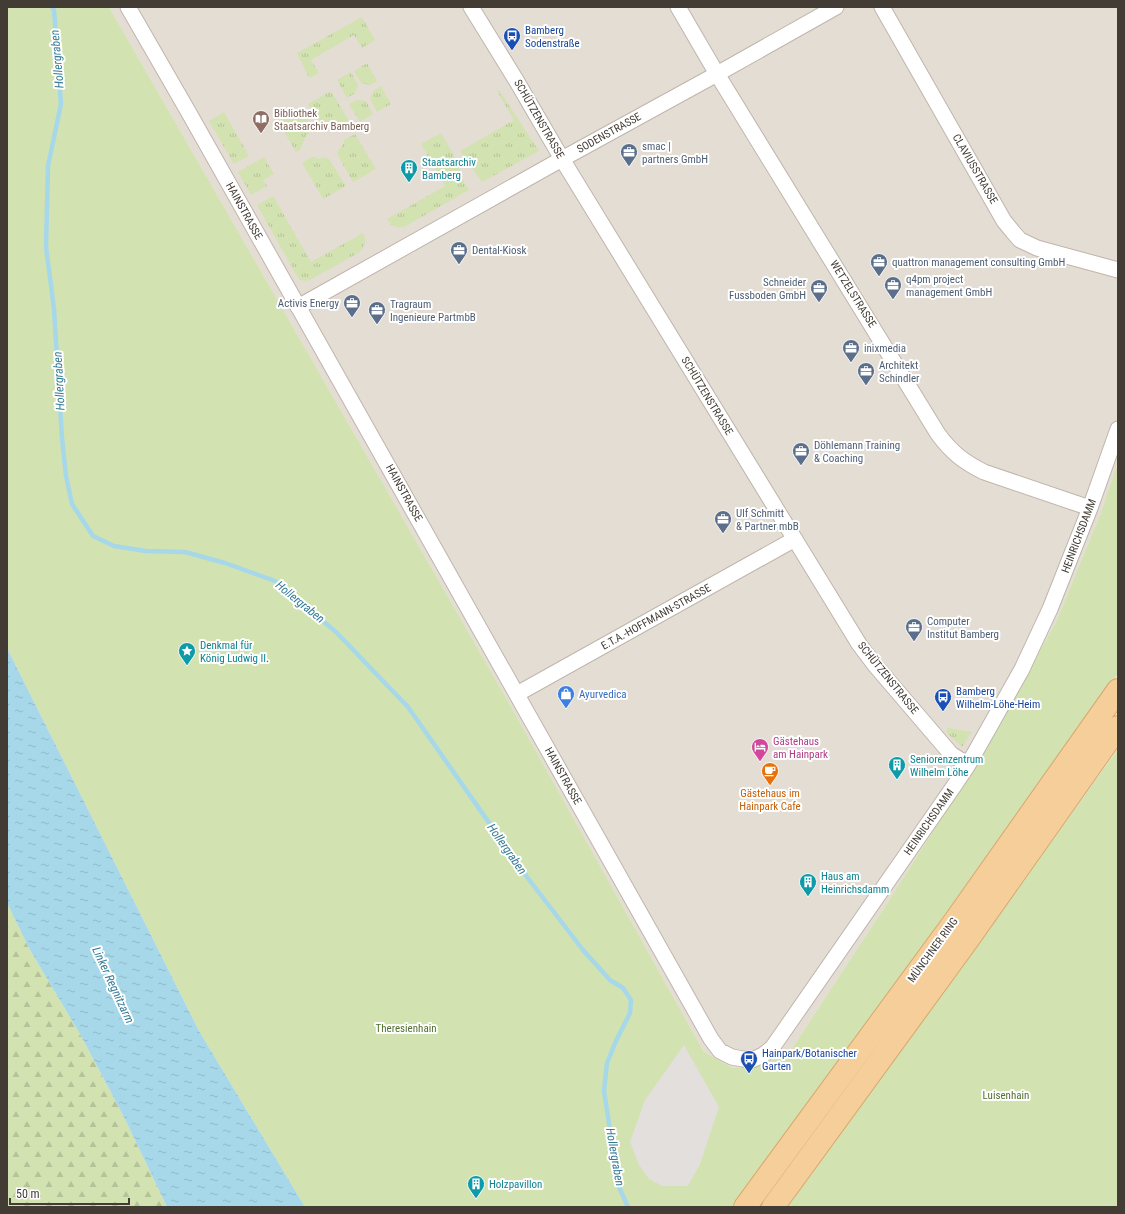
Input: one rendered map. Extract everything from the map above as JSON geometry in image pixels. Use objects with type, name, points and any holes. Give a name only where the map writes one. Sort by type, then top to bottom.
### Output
[{"type":"main road","name":"MÜNCHNER RING","points":[[751,1199],[954,922],[1118,690]]},
{"type":"main road","name":"MÜNCHNER RING","points":[[775,1204],[962,948],[1118,727]]},
{"type":"street","name":"HAINSTRASSE","points":[[128,7],[186,106],[678,980]]},
{"type":"street","name":"SCHÜTZENSTRASSE","points":[[471,7],[562,159],[859,644],[874,664],[951,754],[968,765]]},
{"type":"street","name":"WETZELSTRASSE","points":[[678,7],[938,434],[947,446],[956,455],[984,472],[1090,508]]},
{"type":"street","name":"SODENSTRASSE","points":[[298,307],[836,7]]},
{"type":"street","name":"CLAVIUSSTRASSE","points":[[882,7],[1004,221],[1020,240],[1041,250],[1118,270]]},
{"type":"street","name":"HEINRICHSDAMM","points":[[678,980],[720,1051],[732,1057],[752,1060],[763,1055],[772,1048],[968,765],[1022,669],[1050,609],[1090,508],[1118,429]]},
{"type":"street","name":"E.T.A.-HOFFMANN-STRASSE","points":[[517,694],[795,540]]},
{"type":"shaded area","points":[[109,7],[1118,7],[1118,462],[1100,515],[1056,622],[973,768],[890,899],[791,1050],[761,1066],[733,1068],[704,1052],[509,703]]},
{"type":"shaded area","points":[[684,1045],[719,1107],[700,1164],[688,1186],[662,1186],[649,1179],[639,1165],[630,1142],[645,1100]]},
{"type":"green space","name":"Theresienhain","points":[[7,7],[109,7],[509,703],[704,1052],[733,1068],[761,1066],[791,1050],[890,899],[973,768],[1056,622],[1100,515],[1118,462],[1118,674],[753,1183],[733,1207],[305,1207],[199,1031],[7,648]]},
{"type":"green space","points":[[362,17],[375,40],[362,48],[354,35],[311,60],[319,73],[309,78],[297,53]]},
{"type":"green space","points":[[367,63],[377,81],[370,85],[361,83],[354,71]]},
{"type":"green space","points":[[351,72],[358,85],[355,93],[347,98],[337,80]]},
{"type":"green space","points":[[381,86],[391,104],[377,112],[370,99],[373,91]]},
{"type":"green space","points":[[499,90],[539,151],[482,182],[460,151],[514,120],[497,91]]},
{"type":"green space","points":[[331,91],[350,123],[345,125],[330,122],[320,124],[308,104]]},
{"type":"green space","points":[[357,100],[366,101],[373,114],[360,122],[349,104]]},
{"type":"green space","points":[[301,108],[313,128],[306,136],[300,150],[296,152],[278,121]]},
{"type":"green space","points":[[224,112],[249,156],[234,164],[209,121]]},
{"type":"green space","points":[[441,133],[454,155],[464,182],[469,190],[404,227],[394,226],[387,219],[445,186],[421,144]]},
{"type":"green space","points":[[355,134],[376,169],[353,182],[337,154],[344,140]]},
{"type":"green space","points":[[314,156],[318,159],[326,157],[329,159],[346,186],[323,199],[302,163]]},
{"type":"green space","points":[[264,157],[274,174],[263,180],[267,186],[251,195],[238,172]]},
{"type":"green space","points":[[273,196],[311,262],[363,233],[365,242],[360,252],[308,281],[300,280],[257,205]]},
{"type":"green space","points":[[948,728],[972,732],[962,747],[947,733],[946,730]]},
{"type":"green space","name":"Luisenhain","points":[[1118,749],[1118,1207],[788,1207]]},
{"type":"green space","points":[[7,903],[30,950],[80,1034],[124,1117],[167,1207],[7,1207]]},
{"type":"water","name":"Linker Regnitzarm","points":[[7,648],[199,1031],[305,1207],[167,1207],[124,1117],[80,1034],[30,950],[7,903]]},
{"type":"waterway","name":"Hollergraben","points":[[52,7],[54,10],[61,104],[48,166],[46,247],[54,309],[62,438],[66,476],[72,504],[93,536],[114,546],[146,551],[185,552],[225,563],[275,581],[336,632],[408,707],[527,877],[583,950],[610,980],[623,988],[631,1000],[630,1013],[607,1063],[604,1091],[619,1187],[628,1207]]},
{"type":"place","name":"Bamberg Sodenstraße","points":[[512,51]]},
{"type":"place","name":"Bibliothek Staatsarchiv Bamberg","points":[[261,134]]},
{"type":"place","name":"smac | partners GmbH","points":[[629,167]]},
{"type":"place","name":"Staatsarchiv Bamberg","points":[[409,183]]},
{"type":"place","name":"Dental-Kiosk","points":[[459,265]]},
{"type":"place","name":"quattron management consulting GmbH","points":[[879,277]]},
{"type":"place","name":"q4pm project management GmbH","points":[[893,300]]},
{"type":"place","name":"Schneider Fussboden GmbH","points":[[819,303]]},
{"type":"place","name":"Activis Energy","points":[[352,318]]},
{"type":"place","name":"Tragraum Ingenieure PartmbB","points":[[377,325]]},
{"type":"place","name":"inixmedia","points":[[851,363]]},
{"type":"place","name":"Architekt Schindler","points":[[866,386]]},
{"type":"place","name":"Döhlemann Training & Coaching","points":[[801,466]]},
{"type":"place","name":"Ulf Schmitt & Partner mbB","points":[[723,534]]},
{"type":"place","name":"Computer Institut Bamberg","points":[[914,642]]},
{"type":"place","name":"Denkmal für König Ludwig II.","points":[[187,666]]},
{"type":"place","name":"Ayurvedica","points":[[566,709]]},
{"type":"place","name":"Bamberg Wilhelm-Löhe-Heim","points":[[943,712]]},
{"type":"place","name":"Gästehaus am Hainpark","points":[[760,762]]},
{"type":"place","name":"Seniorenzentrum Wilhelm Löhe","points":[[897,780]]},
{"type":"place","name":"Gästehaus im Hainpark Cafe","points":[[770,786]]},
{"type":"place","name":"Haus am Heinrichsdamm","points":[[808,897]]},
{"type":"place","name":"Hainpark/Botanischer Garten","points":[[749,1074]]},
{"type":"place","name":"Holzpavillon","points":[[476,1199]]}]
